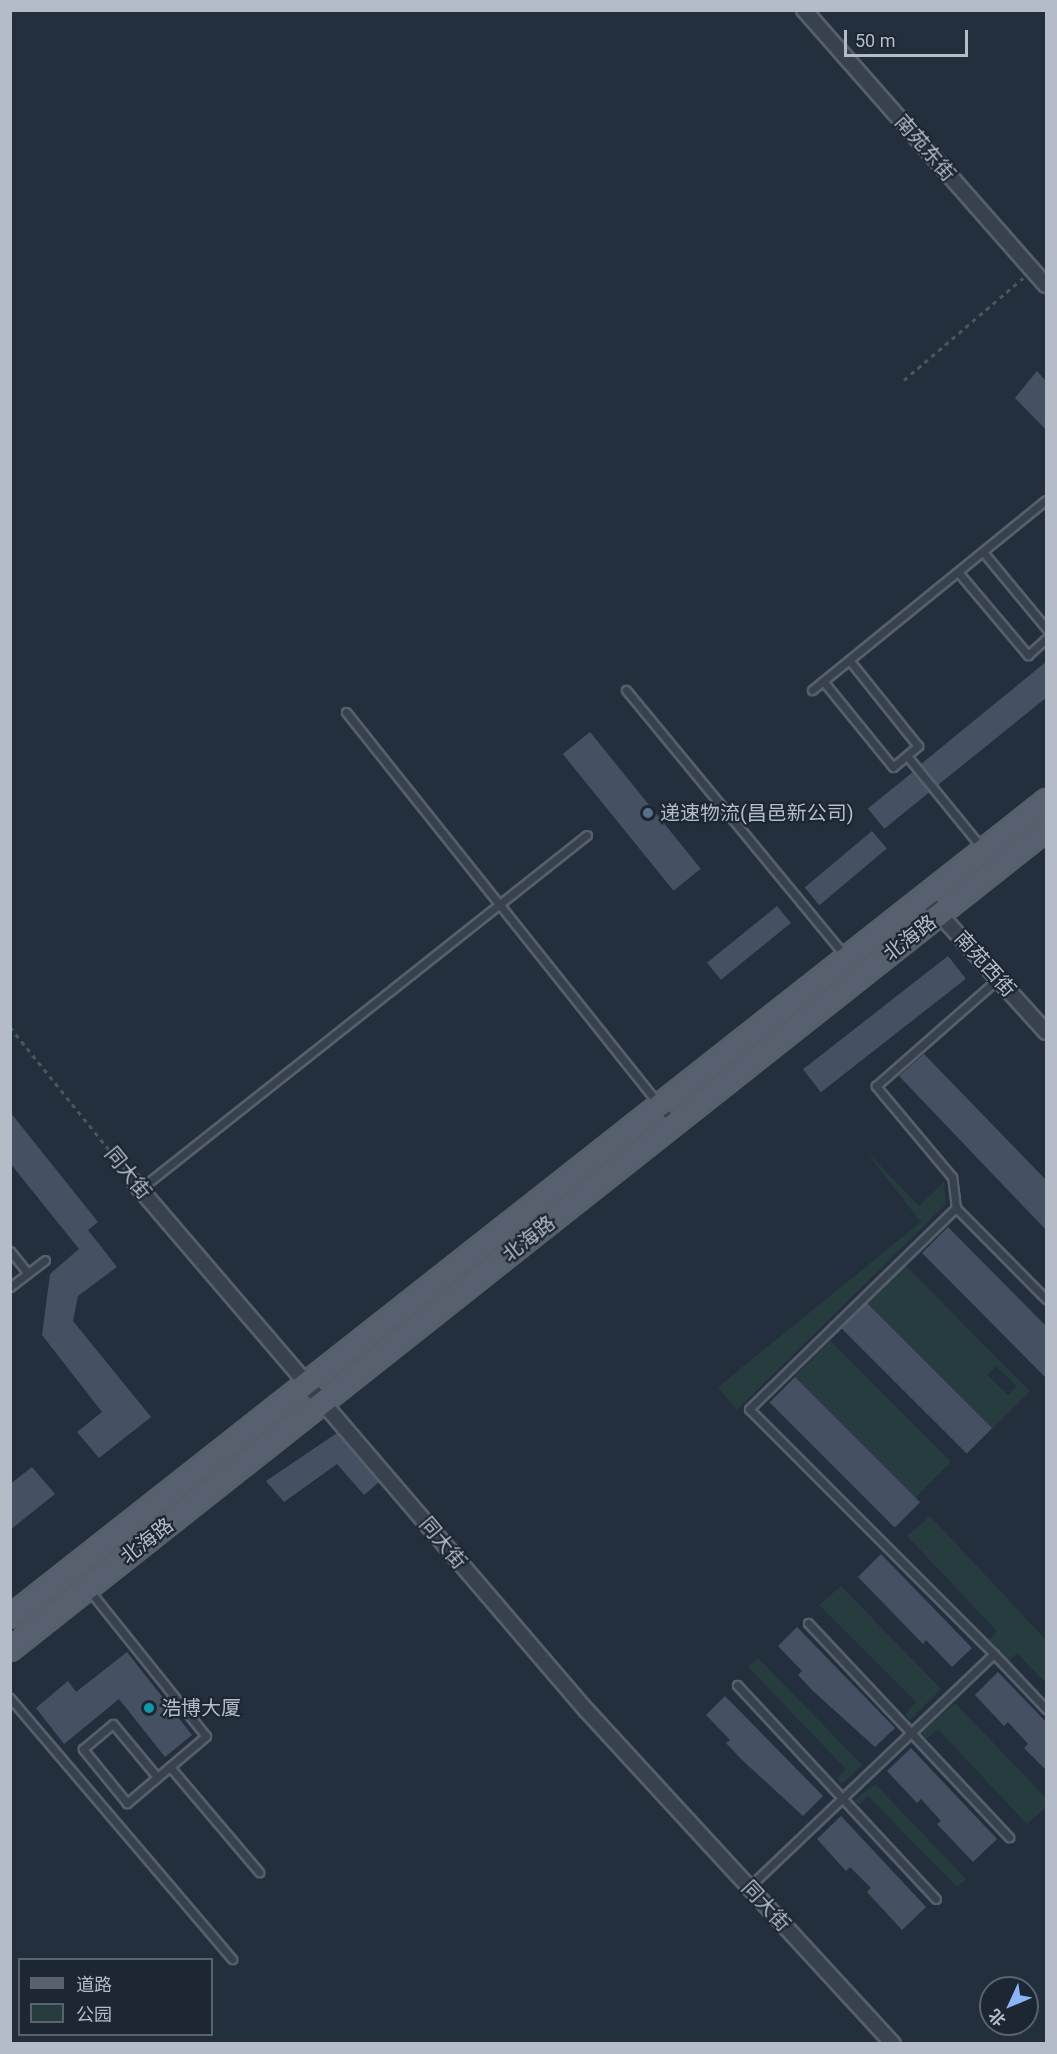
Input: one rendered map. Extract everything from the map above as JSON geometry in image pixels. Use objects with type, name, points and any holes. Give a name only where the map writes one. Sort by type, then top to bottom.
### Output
[{"type":"main road","name":"北海路","points":[[10,1616],[1047,800]]},
{"type":"main road","name":"北海路","points":[[10,1649],[1047,829]]},
{"type":"street","name":"南苑东街","points":[[804,10],[1047,285]]},
{"type":"street","name":"南苑西街","points":[[924,897],[1047,1032]]},
{"type":"street","name":"同大街","points":[[137,1185],[586,1711],[893,2043]]},
{"type":"lane","points":[[812,690],[1047,500]]},
{"type":"lane","points":[[983,552],[1047,628]]},
{"type":"lane","points":[[958,572],[1028,655],[1047,639]]},
{"type":"lane","points":[[1041,645],[1047,653]]},
{"type":"lane","points":[[824,681],[894,767],[918,746],[849,660]]},
{"type":"lane","points":[[626,690],[846,958]]},
{"type":"lane","points":[[346,711],[674,1124]]},
{"type":"lane","points":[[907,756],[984,850]]},
{"type":"lane","points":[[137,1185],[587,835]]},
{"type":"lane","points":[[998,979],[876,1086],[952,1177],[956,1208],[1047,1299]]},
{"type":"lane","points":[[956,1208],[749,1409],[1047,1709]]},
{"type":"lane","points":[[10,1251],[28,1273]]},
{"type":"lane","points":[[10,1287],[45,1260]]},
{"type":"lane","points":[[87,1588],[206,1736],[127,1803],[82,1749],[113,1724],[157,1777]]},
{"type":"lane","points":[[808,1623],[1009,1837]]},
{"type":"lane","points":[[749,1887],[994,1654]]},
{"type":"lane","points":[[737,1685],[936,1899]]},
{"type":"lane","points":[[10,1698],[232,1959]]},
{"type":"lane","points":[[170,1767],[259,1872]]},
{"type":"path","points":[[903,380],[1033,270]]},
{"type":"path","name":"同大街","points":[[10,1027],[137,1185]]},
{"type":"green space","points":[[865,1150],[919,1206],[944,1182],[946,1204],[737,1410],[718,1387],[921,1222]]},
{"type":"green space","points":[[906,1266],[1030,1391],[992,1429],[867,1303]],"holes":[[[996,1366],[1017,1386],[1008,1395],[987,1375]]]},
{"type":"green space","points":[[830,1341],[951,1462],[916,1497],[795,1376]]},
{"type":"green space","points":[[930,1516],[1046,1640],[1046,1683],[1017,1653],[1009,1661],[989,1640],[997,1631],[907,1536]]},
{"type":"green space","points":[[841,1586],[941,1689],[910,1720],[905,1715],[916,1702],[819,1605]]},
{"type":"green space","points":[[758,1658],[862,1765],[842,1784],[837,1779],[846,1769],[748,1667]]},
{"type":"green space","points":[[955,1703],[1046,1798],[1046,1807],[1027,1824],[938,1729],[926,1739],[921,1733]]},
{"type":"green space","points":[[875,1784],[966,1879],[957,1887],[868,1796],[859,1805],[854,1800]]},
{"type":"building","points":[[1037,371],[1047,382],[1047,431],[1015,398]]},
{"type":"building","points":[[1047,661],[1047,697],[938,785],[921,764]]},
{"type":"building","points":[[590,732],[701,869],[674,891],[563,754]]},
{"type":"building","points":[[913,772],[929,792],[884,829],[868,809]]},
{"type":"building","points":[[872,831],[887,849],[819,905],[805,888]]},
{"type":"building","points":[[777,906],[791,923],[721,980],[707,963]]},
{"type":"building","points":[[948,956],[966,979],[821,1092],[803,1069]]},
{"type":"building","points":[[924,1054],[1047,1181],[1047,1231],[899,1076]]},
{"type":"building","points":[[10,1112],[98,1222],[88,1230],[117,1267],[78,1296],[73,1321],[151,1417],[99,1458],[77,1432],[102,1412],[42,1335],[50,1274],[79,1249],[10,1163]]},
{"type":"building","points":[[948,1227],[1047,1327],[1047,1379],[922,1253]]},
{"type":"building","points":[[867,1303],[992,1428],[967,1454],[842,1328]]},
{"type":"building","points":[[795,1377],[920,1502],[895,1528],[770,1402]]},
{"type":"building","points":[[337,1433],[379,1482],[364,1495],[337,1464],[284,1502],[266,1481]]},
{"type":"building","points":[[32,1467],[55,1494],[10,1530],[10,1484]]},
{"type":"building","points":[[881,1554],[972,1648],[952,1667],[926,1640],[923,1644],[858,1577]]},
{"type":"building","points":[[797,1627],[895,1728],[875,1747],[813,1691],[798,1675],[802,1671],[778,1646]]},
{"type":"building","name":"浩博大厦","points":[[127,1652],[192,1735],[165,1757],[119,1699],[64,1744],[36,1708],[68,1681],[76,1692]]},
{"type":"building","points":[[998,1672],[1047,1723],[1047,1771],[1024,1748],[1028,1744],[1008,1722],[1004,1726],[975,1695]]},
{"type":"building","points":[[725,1696],[823,1796],[803,1816],[741,1759],[726,1743],[730,1740],[706,1715]]},
{"type":"building","points":[[911,1748],[997,1839],[973,1862],[937,1824],[941,1821],[921,1799],[917,1803],[887,1771]]},
{"type":"building","points":[[841,1816],[926,1907],[902,1930],[867,1892],[871,1888],[850,1867],[846,1871],[817,1839]]},
{"type":"place","name":"递速物流(昌邑新公司)","points":[[648,813]]},
{"type":"place","name":"浩博大厦","points":[[149,1708]]}]
